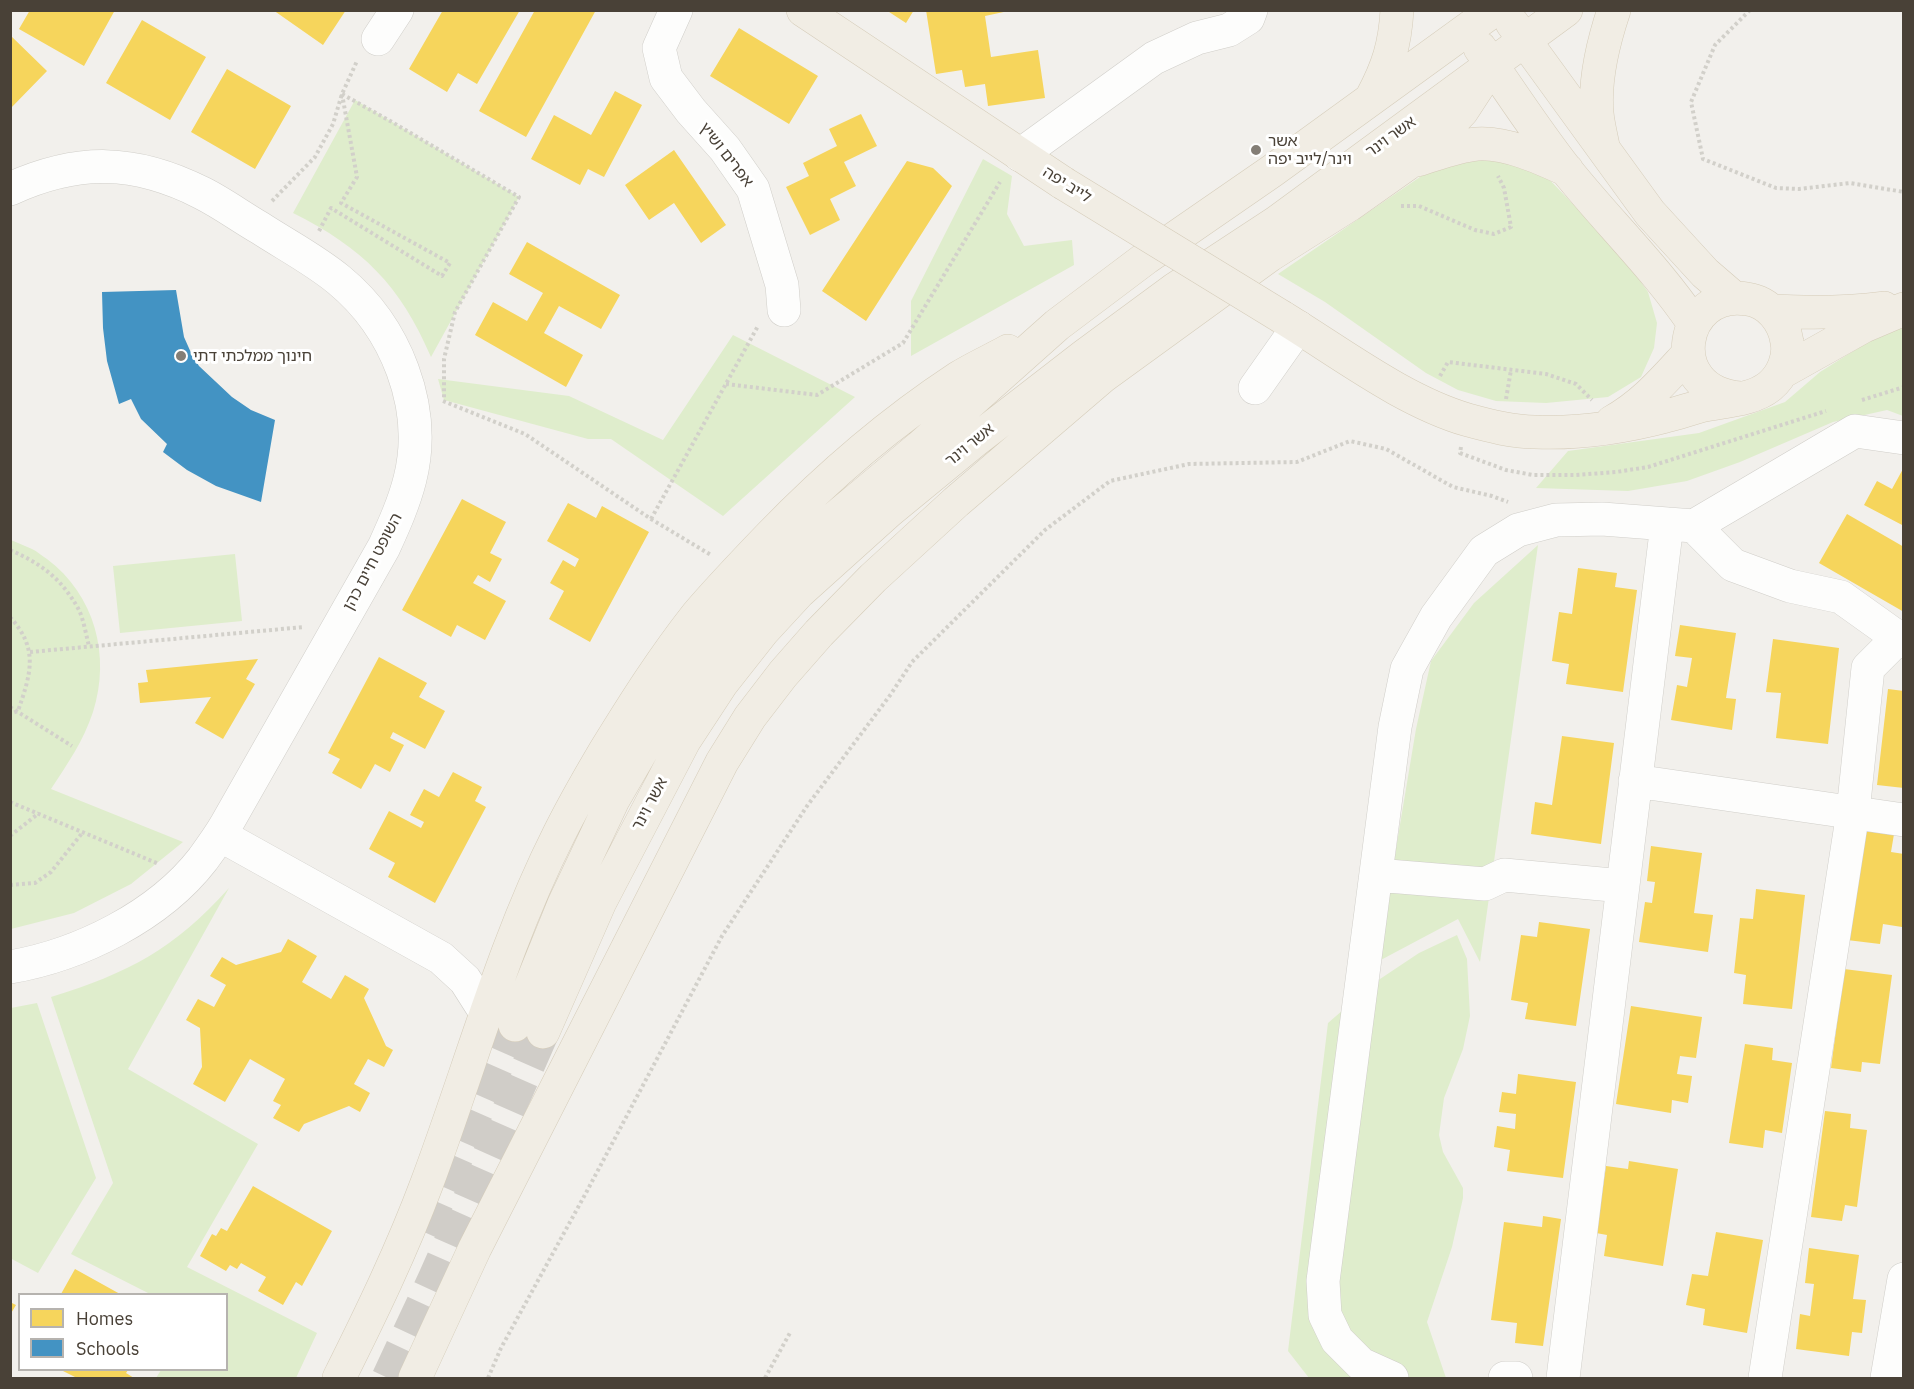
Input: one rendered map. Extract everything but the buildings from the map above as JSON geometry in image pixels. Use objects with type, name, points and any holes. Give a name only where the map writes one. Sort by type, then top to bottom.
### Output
[{"type":"main road","name":"לייב יפה","points":[[803,10],[1063,183],[1422,404],[1467,420],[1501,428],[1534,432],[1599,430],[1740,398]]},
{"type":"main road","points":[[1370,100],[1385,73],[1393,48],[1397,10]]},
{"type":"main road","name":"אשר וינר","points":[[514,1023],[564,904],[613,800],[656,726],[704,656],[759,590],[810,539],[920,447],[1057,325],[1146,258],[1370,100],[1461,20],[1494,10]]},
{"type":"main road","points":[[1503,10],[1650,213],[1687,255],[1734,298]]},
{"type":"main road","name":"אשר וינר","points":[[514,1023],[600,902],[684,741],[722,683],[763,631],[799,592],[888,511],[1075,363],[1175,289],[1277,222],[1566,10]]},
{"type":"main road","points":[[1604,151],[1597,114],[1597,88],[1603,51],[1614,10]]},
{"type":"main road","points":[[1461,20],[1567,170],[1679,302],[1691,339],[1692,368],[1700,381],[1711,391],[1725,397],[1740,398],[1756,395],[1771,386],[1782,372],[1788,347],[1786,333],[1772,311],[1754,301],[1734,298],[1722,300],[1701,314],[1691,339],[1646,399],[1630,412],[1599,430]]},
{"type":"main road","points":[[415,1378],[475,1248],[712,781],[750,717],[783,674],[873,578],[956,502],[1102,377],[1270,255],[1349,205],[1407,164],[1462,111],[1492,65]]},
{"type":"main road","points":[[1407,164],[1451,149],[1478,144],[1530,154],[1567,170]]},
{"type":"main road","points":[[1772,311],[1847,312],[1904,307]]},
{"type":"main road","points":[[1782,372],[1864,326],[1904,307]]},
{"type":"main road","points":[[339,1378],[397,1256],[426,1185],[514,1023],[522,919],[559,834],[595,768],[661,663],[698,614],[737,571],[793,512],[849,459],[905,414],[961,377],[1057,325]]},
{"type":"street","points":[[378,39],[397,10]]},
{"type":"street","name":"אפרים ושיץ","points":[[676,10],[659,48],[666,78],[724,149],[753,189],[782,285],[784,310]]},
{"type":"street","points":[[1020,155],[1154,58],[1197,38],[1228,30],[1248,18],[1251,10]]},
{"type":"street","name":"השופט חיים כהן","points":[[10,189],[58,171],[84,167],[112,166],[142,170],[172,179],[203,194],[306,257],[340,280],[362,302],[380,325],[395,352],[406,381],[413,411],[414,444],[410,477],[400,512],[384,547],[220,835],[202,860],[172,891],[137,918],[98,940],[56,956],[10,968]]},
{"type":"street","points":[[1255,387],[1290,322]]},
{"type":"street","points":[[1680,525],[1855,431],[1904,438]]},
{"type":"street","points":[[1392,1378],[1361,1364],[1337,1340],[1325,1315],[1323,1281],[1395,727],[1407,669],[1436,617],[1484,551],[1518,530],[1556,520],[1602,519],[1680,525],[1734,565],[1790,586],[1841,597],[1901,640],[1868,668],[1853,812],[1765,1378]]},
{"type":"street","points":[[1563,1378],[1635,781],[1680,525]]},
{"type":"street","points":[[1635,781],[1904,820]]},
{"type":"street","points":[[220,835],[441,958],[514,1023]]},
{"type":"street","points":[[1376,875],[1485,884],[1504,875],[1623,886]]},
{"type":"street","points":[[1887,1378],[1904,1280]]},
{"type":"street","points":[[1505,1378],[1516,1378]]},
{"type":"path","points":[[1750,10],[1715,45],[1691,102],[1703,159],[1776,188],[1798,189],[1850,183],[1904,192]]},
{"type":"path","points":[[255,225],[274,198],[315,157],[333,124],[342,94],[362,51],[378,39]]},
{"type":"path","points":[[306,257],[331,208],[442,276],[450,263],[341,203],[357,177],[342,94]]},
{"type":"path","points":[[342,94],[519,197],[455,312],[444,359],[444,400],[414,444]]},
{"type":"path","points":[[726,384],[817,395],[903,343],[1000,183]]},
{"type":"path","points":[[1396,206],[1419,206],[1475,230],[1494,234],[1511,227],[1504,188]]},
{"type":"path","points":[[651,519],[771,303],[784,310]]},
{"type":"path","points":[[1441,374],[1448,362],[1546,374],[1576,384],[1595,404],[1599,430]]},
{"type":"path","points":[[444,400],[525,434],[651,519],[737,571]]},
{"type":"path","points":[[488,1378],[501,1348],[722,936],[800,816],[891,694],[912,662],[1045,530],[1110,481],[1189,464],[1297,462],[1350,441],[1386,449],[1453,487],[1492,496],[1513,504]]},
{"type":"path","points":[[10,550],[35,562],[60,583],[80,612],[89,646]]},
{"type":"path","points":[[10,617],[22,630],[30,652],[29,678],[16,711],[10,714]]},
{"type":"path","points":[[30,652],[341,623]]},
{"type":"path","points":[[10,707],[72,746]]},
{"type":"path","points":[[10,802],[187,876]]},
{"type":"path","points":[[10,836],[39,813]]},
{"type":"path","points":[[10,885],[35,882],[51,872],[83,832]]},
{"type":"path","points":[[765,1378],[791,1331]]},
{"type":"green space","points":[[355,100],[519,197],[431,357],[406,309],[377,271],[340,240],[293,213]]},
{"type":"green space","points":[[1503,157],[1545,175],[1621,254],[1648,292],[1657,323],[1654,348],[1641,377],[1608,397],[1546,403],[1496,401],[1458,390],[1426,373],[1325,302],[1278,274],[1436,166]]},
{"type":"green space","points":[[983,159],[1012,176],[1007,214],[1024,246],[1072,240],[1074,265],[911,356],[911,301]]},
{"type":"green space","points":[[1903,328],[1903,416],[1887,410],[1833,422],[1740,462],[1687,481],[1628,491],[1536,488],[1568,451],[1699,433],[1785,402],[1820,372],[1882,333]]},
{"type":"green space","points":[[733,335],[855,397],[723,516],[611,439],[588,439],[444,400],[438,379],[569,396],[663,440]]},
{"type":"green space","points":[[11,540],[36,551],[47,559],[77,590],[95,628],[99,648],[100,670],[93,712],[80,743],[51,789],[183,842],[131,884],[74,913],[11,929]]},
{"type":"green space","points":[[1538,545],[1480,962],[1458,919],[1377,962],[1416,729],[1431,661],[1474,603]]},
{"type":"green space","points":[[235,554],[242,621],[120,633],[113,566]]},
{"type":"green space","points":[[229,888],[128,1069],[258,1144],[187,1267],[317,1333],[296,1378],[156,1378],[160,1371],[228,1371],[228,1293],[148,1293],[71,1254],[113,1183],[51,997],[104,978],[149,956],[169,943],[209,909]]},
{"type":"green space","points":[[1457,935],[1467,959],[1470,1016],[1463,1049],[1444,1098],[1439,1135],[1443,1152],[1463,1188],[1463,1198],[1452,1247],[1427,1322],[1446,1378],[1309,1378],[1288,1351],[1328,1023],[1374,983],[1419,953]]},
{"type":"green space","points":[[37,1003],[96,1178],[38,1273],[10,1258],[11,1008]]},
{"type":"tunnel","points":[[424,1232],[515,1025]]},
{"type":"tunnel","points":[[388,1378],[543,1032]]},
{"type":"place","name":"אשר וינר/לייב יפה","points":[[1256,150]]},
{"type":"place","name":"חינוך ממלכתי דתי","points":[[181,356]]}]
